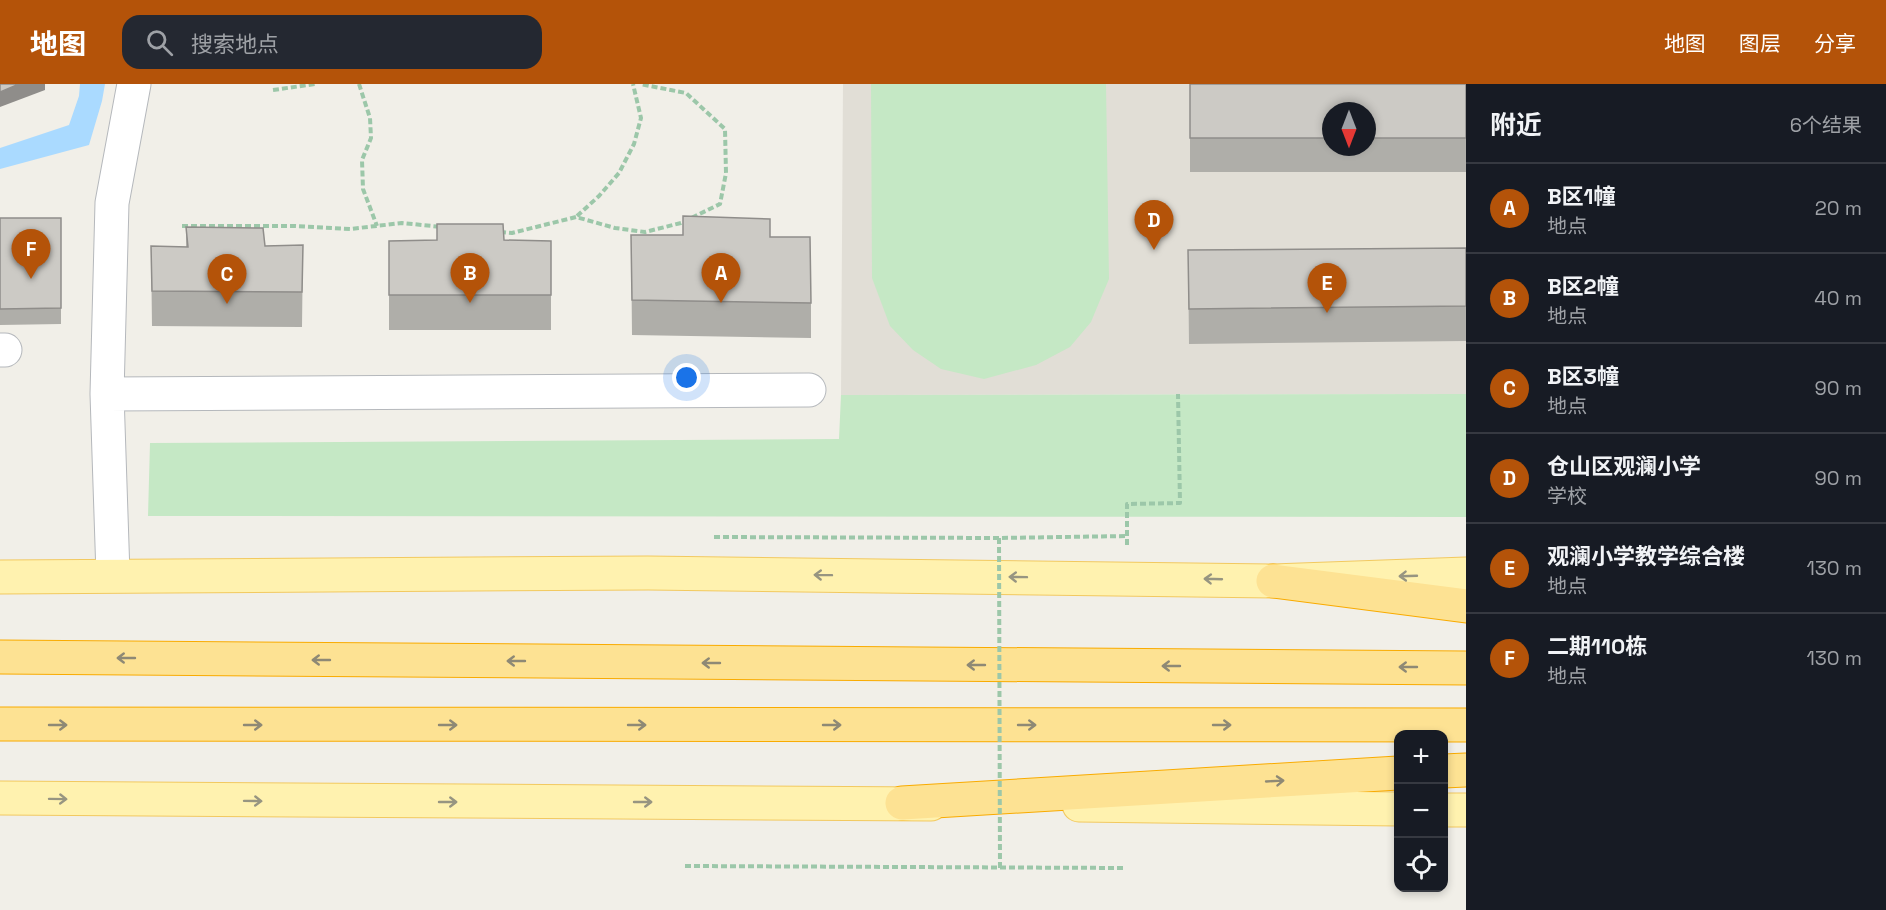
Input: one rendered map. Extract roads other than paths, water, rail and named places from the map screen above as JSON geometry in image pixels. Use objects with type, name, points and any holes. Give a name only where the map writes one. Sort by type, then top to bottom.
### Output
[{"type":"highway","points":[[1273,581],[1466,606]]},
{"type":"highway","points":[[0,657],[1466,668]]},
{"type":"highway","points":[[0,724],[1466,725]]},
{"type":"highway","points":[[1448,771],[1466,770]]},
{"type":"highway","points":[[902,803],[1394,774]]},
{"type":"main road","points":[[0,577],[648,573],[1273,581],[1466,574]]},
{"type":"main road","points":[[0,798],[902,803],[1394,810]]},
{"type":"main road","points":[[1448,810],[1466,810]]},
{"type":"street","points":[[113,576],[107,394],[112,203],[134,84]]},
{"type":"street","points":[[107,394],[809,390]]},
{"type":"water","points":[[80,84],[105,84],[89,145],[0,169],[0,148],[69,125],[79,96]]},
{"type":"place","name":"仓山区观澜小学","points":[[1154,250]]},
{"type":"place","name":"二期110栋","points":[[31,279]]},
{"type":"place","name":"B区2幢","points":[[470,303]]},
{"type":"place","name":"B区1幢","points":[[721,303]]},
{"type":"place","name":"B区3幢","points":[[227,304]]},
{"type":"place","name":"观澜小学教学综合楼","points":[[1327,313]]}]
